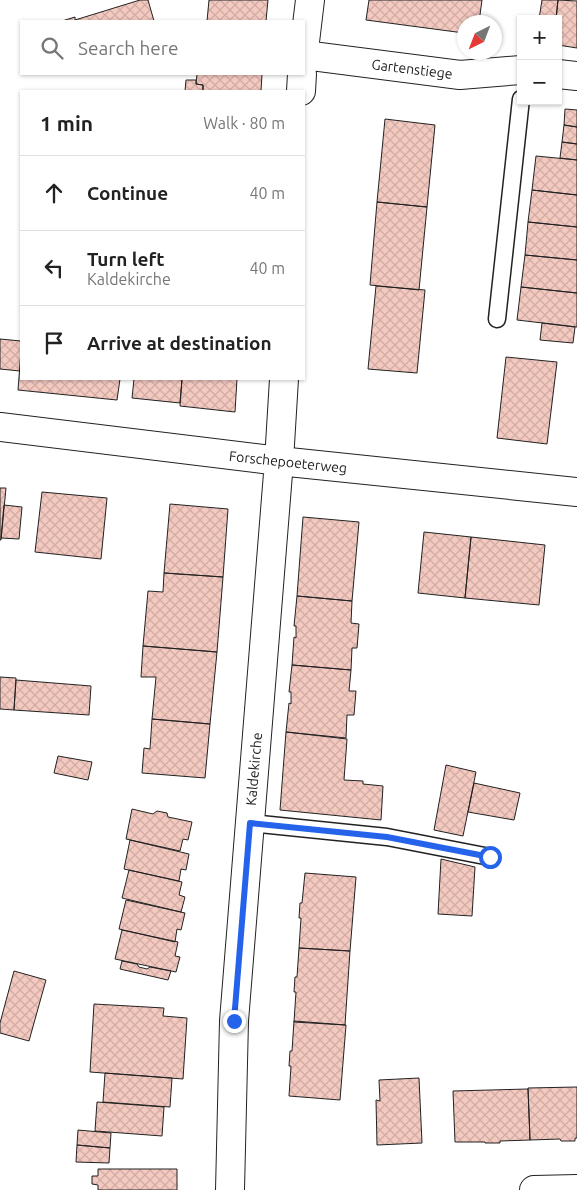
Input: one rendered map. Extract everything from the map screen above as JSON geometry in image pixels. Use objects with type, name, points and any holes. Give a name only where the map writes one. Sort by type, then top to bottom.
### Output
[{"type":"street","points":[[305,42],[310,0]]},
{"type":"street","name":"Gartenstiege","points":[[305,54],[460,75],[517,70]]},
{"type":"street","points":[[562,74],[577,76]]},
{"type":"street","points":[[301,90],[302,75]]},
{"type":"street","name":"Kaldekirche","points":[[230,1190],[234,1021],[284,380]]},
{"type":"street","name":"Forschepoeterweg","points":[[0,427],[279,461],[577,492]]},
{"type":"street","points":[[534,1190],[577,1189]]},
{"type":"lane","points":[[496,319],[520,105]]},
{"type":"lane","points":[[250,823],[387,837],[490,857]]},
{"type":"building","points":[[140,0],[148,0],[154,20],[75,20]]},
{"type":"building","points":[[209,0],[268,0],[266,20],[207,20]]},
{"type":"building","points":[[369,0],[482,0],[480,15],[457,15],[457,32],[366,20]]},
{"type":"building","points":[[542,0],[558,0],[556,15],[540,15]]},
{"type":"building","points":[[558,0],[577,1],[577,48],[562,46],[562,15],[556,15]]},
{"type":"building","points":[[197,75],[262,75],[261,90],[203,90],[203,85],[196,84]]},
{"type":"building","points":[[186,80],[196,80],[196,84],[203,85],[203,90],[185,90]]},
{"type":"building","points":[[565,109],[577,110],[577,127],[564,125]]},
{"type":"building","points":[[385,119],[435,125],[427,207],[377,202]]},
{"type":"building","points":[[564,125],[577,127],[577,144],[562,142]]},
{"type":"building","points":[[562,142],[577,144],[577,160],[560,158]]},
{"type":"building","points":[[536,156],[577,160],[577,195],[532,190]]},
{"type":"building","points":[[532,190],[577,195],[577,227],[528,222]]},
{"type":"building","points":[[377,202],[427,207],[419,290],[370,285]]},
{"type":"building","points":[[528,222],[577,227],[577,260],[525,255]]},
{"type":"building","points":[[525,255],[577,260],[577,293],[521,287]]},
{"type":"building","points":[[376,286],[425,290],[417,373],[368,369]]},
{"type":"building","points":[[521,287],[577,293],[577,327],[517,320]]},
{"type":"building","points":[[542,323],[575,327],[573,343],[540,340]]},
{"type":"building","points":[[0,339],[20,341],[20,371],[0,369]]},
{"type":"building","points":[[506,357],[557,362],[547,444],[497,438]]},
{"type":"building","points":[[20,365],[20,380],[120,380],[117,400],[18,390]]},
{"type":"building","points":[[134,380],[182,380],[180,403],[132,398]]},
{"type":"building","points":[[182,380],[237,380],[235,412],[180,406]]},
{"type":"building","points":[[0,488],[6,488],[1,540],[0,540]]},
{"type":"building","points":[[42,492],[107,498],[101,559],[35,552]]},
{"type":"building","points":[[170,504],[228,509],[223,577],[164,573]]},
{"type":"building","points":[[4,505],[22,507],[19,539],[1,538]]},
{"type":"building","points":[[303,517],[359,522],[352,601],[297,596]]},
{"type":"building","points":[[424,532],[471,537],[465,598],[418,593]]},
{"type":"building","points":[[471,537],[545,545],[539,605],[465,598]]},
{"type":"building","points":[[164,573],[223,577],[217,652],[143,646],[148,591],[163,592]]},
{"type":"building","points":[[297,596],[352,601],[351,623],[359,624],[357,648],[352,648],[351,670],[292,665],[294,637],[296,638],[296,626],[294,626]]},
{"type":"building","points":[[143,646],[217,652],[210,724],[152,719],[156,677],[141,677]]},
{"type":"building","points":[[292,665],[351,670],[349,691],[356,691],[354,715],[347,715],[346,738],[286,732],[289,703],[291,704],[291,692],[289,692]]},
{"type":"building","points":[[0,677],[16,678],[14,710],[0,709]]},
{"type":"building","points":[[16,680],[91,686],[89,715],[14,710]]},
{"type":"building","points":[[152,719],[210,724],[205,778],[142,773],[144,748],[150,749]]},
{"type":"building","points":[[286,732],[347,739],[344,780],[363,781],[363,784],[383,786],[381,820],[280,810]]},
{"type":"building","points":[[58,756],[92,762],[88,780],[54,773]]},
{"type":"building","points":[[446,765],[476,772],[463,836],[434,830]]},
{"type":"building","points":[[474,783],[520,793],[514,820],[468,812]]},
{"type":"building","points":[[132,809],[153,814],[157,811],[167,813],[168,817],[192,822],[188,840],[183,839],[180,851],[126,839]]},
{"type":"building","points":[[130,840],[189,854],[186,870],[181,869],[179,881],[124,869]]},
{"type":"building","points":[[441,859],[475,867],[472,916],[438,914]]},
{"type":"building","points":[[129,870],[182,882],[179,895],[185,897],[181,912],[122,898]]},
{"type":"building","points":[[305,873],[356,877],[350,951],[299,948],[300,903],[302,903]]},
{"type":"building","points":[[126,900],[185,913],[181,930],[177,929],[175,942],[119,929]]},
{"type":"building","points":[[122,930],[178,942],[175,956],[180,957],[176,972],[115,959]]},
{"type":"building","points":[[299,948],[350,951],[345,1025],[294,1022],[295,977],[297,977]]},
{"type":"building","points":[[122,961],[137,964],[139,967],[147,969],[150,967],[171,971],[168,980],[120,969]]},
{"type":"building","points":[[14,971],[46,980],[29,1041],[0,1033],[0,1023]]},
{"type":"building","points":[[94,1004],[164,1008],[163,1016],[187,1018],[183,1079],[90,1072]]},
{"type":"building","points":[[294,1021],[346,1025],[340,1100],[289,1096],[290,1051],[292,1051]]},
{"type":"building","points":[[105,1073],[172,1078],[170,1107],[103,1102]]},
{"type":"building","points":[[419,1078],[422,1143],[377,1145],[376,1100],[380,1101],[379,1080]]},
{"type":"building","points":[[577,1087],[577,1138],[575,1138],[575,1141],[561,1141],[560,1139],[530,1140],[528,1088]]},
{"type":"building","points":[[528,1089],[530,1140],[500,1141],[500,1143],[455,1142],[453,1091]]},
{"type":"building","points":[[97,1102],[164,1107],[162,1136],[95,1131]]},
{"type":"building","points":[[78,1130],[111,1133],[110,1148],[77,1145]]},
{"type":"building","points":[[77,1145],[110,1148],[109,1163],[76,1162]]},
{"type":"building","points":[[98,1169],[177,1169],[177,1190],[98,1190],[98,1185],[92,1184],[92,1176],[98,1176]]},
{"type":"route","points":[[234,1021],[250,823],[387,837],[490,857]]}]
